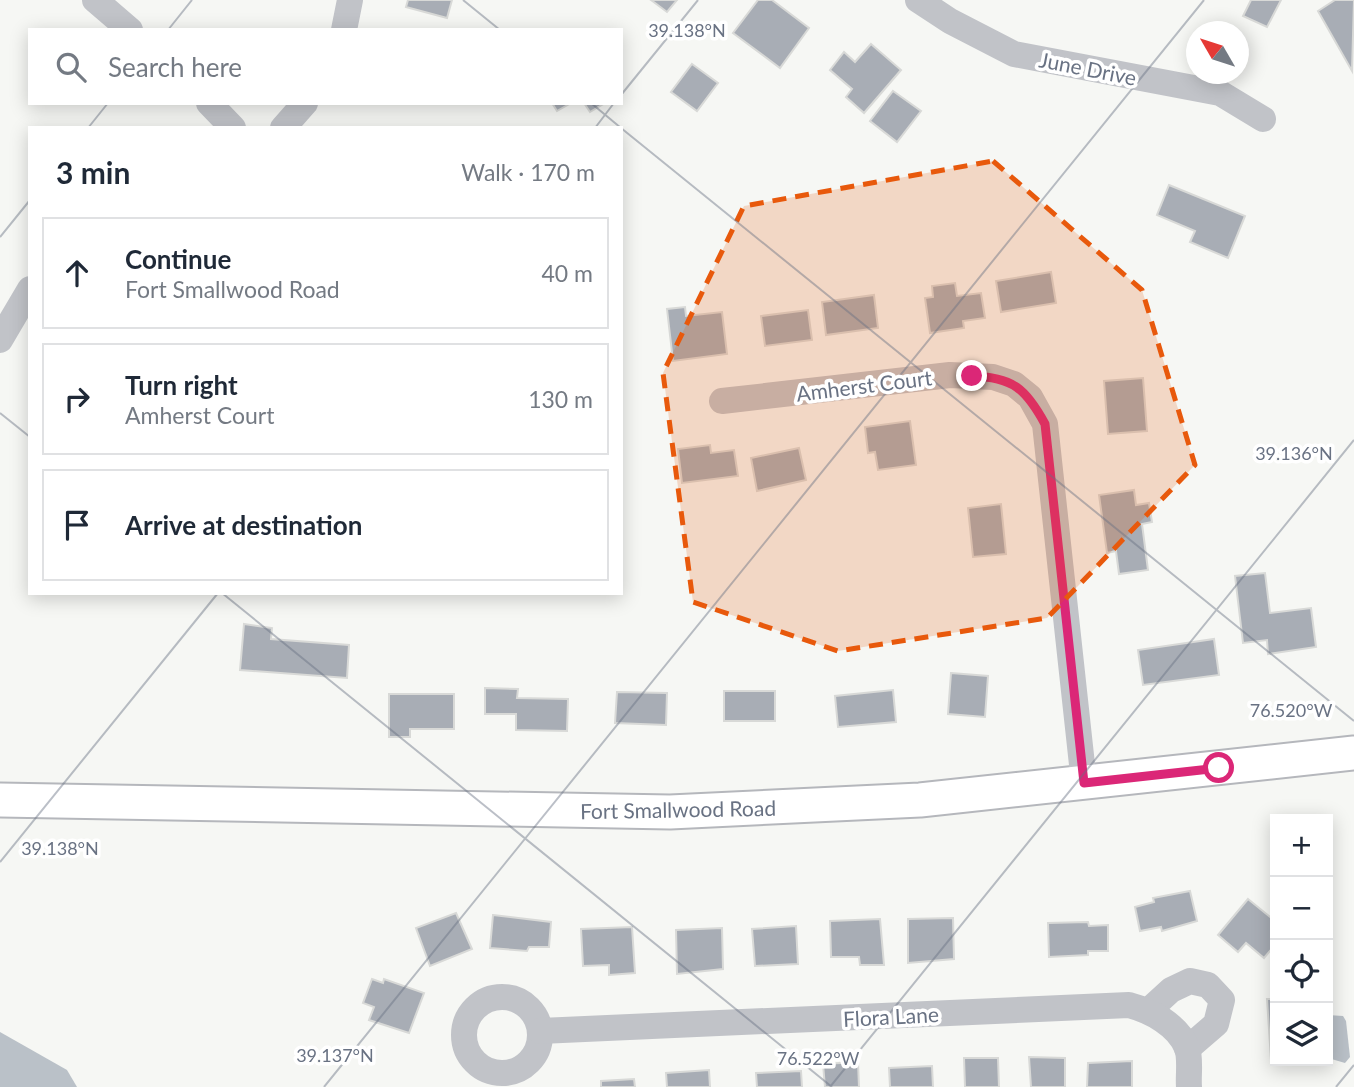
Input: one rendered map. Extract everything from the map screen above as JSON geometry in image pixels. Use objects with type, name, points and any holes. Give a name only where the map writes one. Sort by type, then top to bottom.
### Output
[{"type":"main road","name":"Fort Smallwood Road","points":[[0,800],[670,812],[920,800],[1354,753]]},
{"type":"street","points":[[95,0],[128,28]]},
{"type":"street","points":[[344,28],[350,0]]},
{"type":"street","name":"June Drive","points":[[919,0],[950,21],[1014,54],[1220,93],[1263,119]]},
{"type":"street","points":[[211,105],[231,126]]},
{"type":"street","points":[[285,126],[303,105]]},
{"type":"street","points":[[0,340],[28,292]]},
{"type":"street","name":"Amherst Court","points":[[722,401],[950,375],[993,377],[1014,384],[1030,397],[1045,424],[1084,783]]},
{"type":"street","points":[[1187,1048],[1216,1024],[1222,1000],[1208,985],[1190,981],[1171,990],[1148,1010],[1175,1030],[1187,1048],[1189,1087]]},
{"type":"street","name":"Flora Lane","points":[[540,1031],[1129,1005],[1148,1010]]},
{"type":"highlighted area","points":[[993,161],[1142,290],[1195,465],[1047,618],[838,651],[693,602],[663,373],[744,206]]},
{"type":"shaded area","points":[[1333,1015],[1343,1016],[1346,1021],[1350,1057],[1345,1063],[1333,1059]]},
{"type":"shaded area","points":[[0,1032],[67,1070],[77,1087],[0,1087]]},
{"type":"building","points":[[408,0],[452,0],[447,18],[406,7]]},
{"type":"building","points":[[651,0],[677,0],[667,12]]},
{"type":"building","points":[[758,0],[772,0],[809,28],[780,68],[733,33]]},
{"type":"building","points":[[1251,0],[1281,0],[1267,27],[1243,16]]},
{"type":"building","points":[[1335,0],[1354,0],[1352,71],[1318,11]]},
{"type":"building","points":[[871,44],[901,70],[864,113],[846,97],[852,89],[830,70],[844,52],[855,62]]},
{"type":"building","points":[[692,64],[718,83],[697,111],[671,92]]},
{"type":"building","points":[[893,91],[921,111],[897,142],[870,121]]},
{"type":"building","points":[[553,105],[568,105],[557,111]]},
{"type":"building","points":[[585,105],[602,105],[590,112]]},
{"type":"building","points":[[1169,185],[1245,216],[1228,258],[1190,242],[1195,231],[1157,215]]},
{"type":"building","points":[[1051,272],[1056,303],[1001,312],[996,281]]},
{"type":"building","points":[[955,283],[957,296],[981,293],[985,318],[963,321],[964,328],[930,333],[925,298],[933,297],[932,286]]},
{"type":"building","points":[[874,295],[878,328],[826,335],[822,302]]},
{"type":"building","points":[[685,307],[686,316],[722,312],[727,354],[673,361],[667,309]]},
{"type":"building","points":[[808,310],[812,340],[765,346],[761,316]]},
{"type":"building","points":[[1143,378],[1147,431],[1108,434],[1104,381]]},
{"type":"building","points":[[910,421],[916,465],[878,470],[875,452],[868,453],[865,427]]},
{"type":"building","points":[[710,445],[711,453],[734,450],[738,476],[682,483],[678,449]]},
{"type":"building","points":[[799,448],[806,480],[757,491],[751,458]]},
{"type":"building","points":[[1134,490],[1136,505],[1149,503],[1152,522],[1142,524],[1148,570],[1119,574],[1116,551],[1107,553],[1099,495]]},
{"type":"building","points":[[1001,504],[1006,554],[973,557],[968,508]]},
{"type":"building","points":[[1265,573],[1270,613],[1311,608],[1316,647],[1268,654],[1267,640],[1243,643],[1235,576]]},
{"type":"building","points":[[244,624],[272,628],[271,639],[349,645],[347,678],[240,670]]},
{"type":"building","points":[[1214,639],[1219,675],[1143,685],[1138,650]]},
{"type":"building","points":[[951,673],[988,676],[985,717],[948,714]]},
{"type":"building","points":[[485,688],[518,689],[517,698],[568,699],[567,731],[516,730],[516,714],[485,714]]},
{"type":"building","points":[[893,690],[896,722],[838,727],[835,696]]},
{"type":"building","points":[[724,691],[775,691],[775,721],[724,721]]},
{"type":"building","points":[[617,692],[667,693],[666,725],[615,723]]},
{"type":"building","points":[[389,694],[454,694],[454,729],[410,729],[410,737],[389,737]]},
{"type":"building","points":[[1190,891],[1197,921],[1162,931],[1161,927],[1140,931],[1135,907],[1154,902],[1153,898]]},
{"type":"building","points":[[1248,899],[1270,917],[1270,951],[1264,958],[1246,943],[1238,952],[1218,935]]},
{"type":"building","points":[[456,913],[472,949],[430,966],[416,928]]},
{"type":"building","points":[[493,915],[551,922],[549,947],[529,947],[527,951],[490,948]]},
{"type":"building","points":[[953,918],[954,959],[908,963],[908,919]]},
{"type":"building","points":[[880,919],[884,965],[860,965],[859,957],[831,957],[830,921]]},
{"type":"building","points":[[1088,922],[1089,926],[1108,925],[1108,951],[1049,957],[1048,923]]},
{"type":"building","points":[[796,926],[798,964],[755,966],[752,929]]},
{"type":"building","points":[[632,927],[635,973],[609,975],[609,965],[583,966],[581,929]]},
{"type":"building","points":[[722,928],[723,969],[677,974],[676,930]]},
{"type":"building","points":[[372,979],[383,983],[384,979],[424,993],[409,1033],[369,1020],[374,1007],[363,1003]]},
{"type":"building","points":[[1267,999],[1270,999],[1270,1045]]},
{"type":"building","points":[[1029,1057],[1065,1058],[1065,1087],[1031,1087]]},
{"type":"building","points":[[964,1058],[998,1058],[999,1087],[965,1087]]},
{"type":"building","points":[[1132,1061],[1132,1087],[1087,1087],[1088,1063]]},
{"type":"building","points":[[858,1062],[859,1087],[825,1087],[823,1064]]},
{"type":"building","points":[[932,1066],[933,1087],[890,1087],[889,1068]]},
{"type":"building","points":[[709,1070],[710,1087],[667,1087],[666,1073]]},
{"type":"building","points":[[801,1071],[802,1087],[757,1087],[756,1073]]},
{"type":"building","points":[[634,1079],[635,1087],[601,1087],[601,1081]]},
{"type":"route","points":[[972,376],[993,377],[1014,384],[1030,397],[1045,424],[1084,783],[1219,768]]}]
